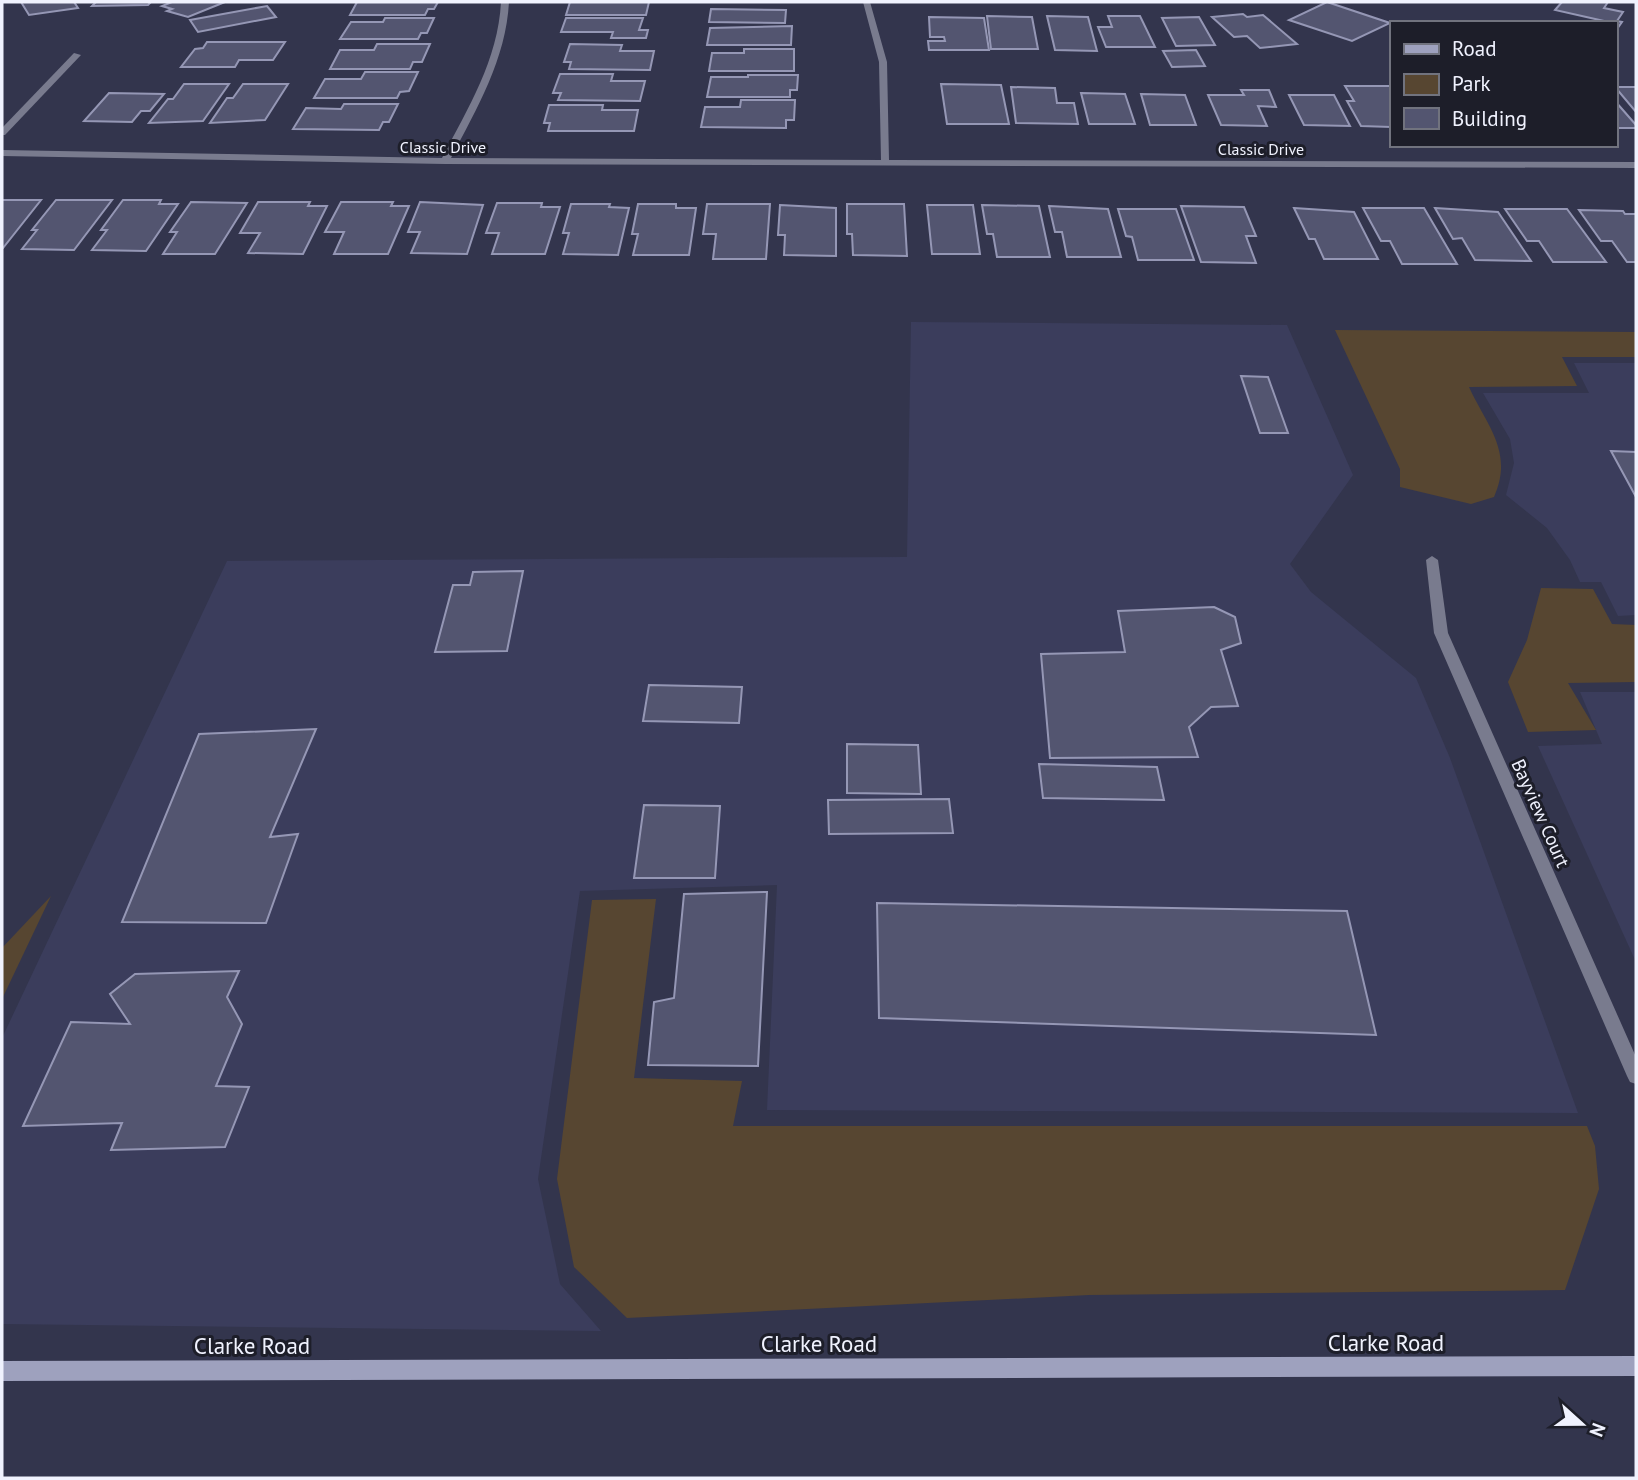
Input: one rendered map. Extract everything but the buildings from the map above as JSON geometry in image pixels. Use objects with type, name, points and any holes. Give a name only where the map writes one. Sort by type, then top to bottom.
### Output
[{"type":"main road","name":"Clarke Road","points":[[2,1371],[1636,1366]]},
{"type":"street","points":[[445,161],[490,69],[506,16],[505,2]]},
{"type":"street","points":[[867,2],[883,62],[885,161]]},
{"type":"street","points":[[2,132],[77,55]]},
{"type":"street","name":"Classic Drive","points":[[2,153],[445,161],[1636,164]]},
{"type":"street","name":"Bayview Court","points":[[1432,560],[1441,633],[1636,1076]]},
{"type":"shaded area","points":[[911,322],[1287,325],[1353,475],[1290,564],[1311,592],[1416,678],[1450,758],[1578,1113],[767,1110],[777,885],[580,891],[538,1179],[560,1284],[601,1331],[2,1324],[2,1038],[227,561],[907,557]]},
{"type":"shaded area","points":[[1574,363],[1636,363],[1636,615],[1618,616],[1601,582],[1580,582],[1570,560],[1547,528],[1506,495],[1514,463],[1510,439],[1483,393],[1589,393]]},
{"type":"shaded area","points":[[1580,692],[1636,692],[1636,962],[1538,746],[1602,744]]},
{"type":"green space","points":[[1335,330],[1636,332],[1636,357],[1562,357],[1577,386],[1469,387],[1496,440],[1501,466],[1494,497],[1471,504],[1400,487],[1400,469]]},
{"type":"green space","points":[[1541,588],[1593,589],[1612,624],[1636,625],[1636,682],[1568,683],[1596,730],[1528,732],[1508,682],[1527,640]]},
{"type":"green space","points":[[51,896],[2,999],[2,948]]},
{"type":"green space","points":[[656,899],[634,1078],[742,1081],[733,1126],[1587,1126],[1595,1146],[1599,1189],[1565,1290],[1089,1295],[627,1318],[574,1267],[557,1179],[592,900]]}]
